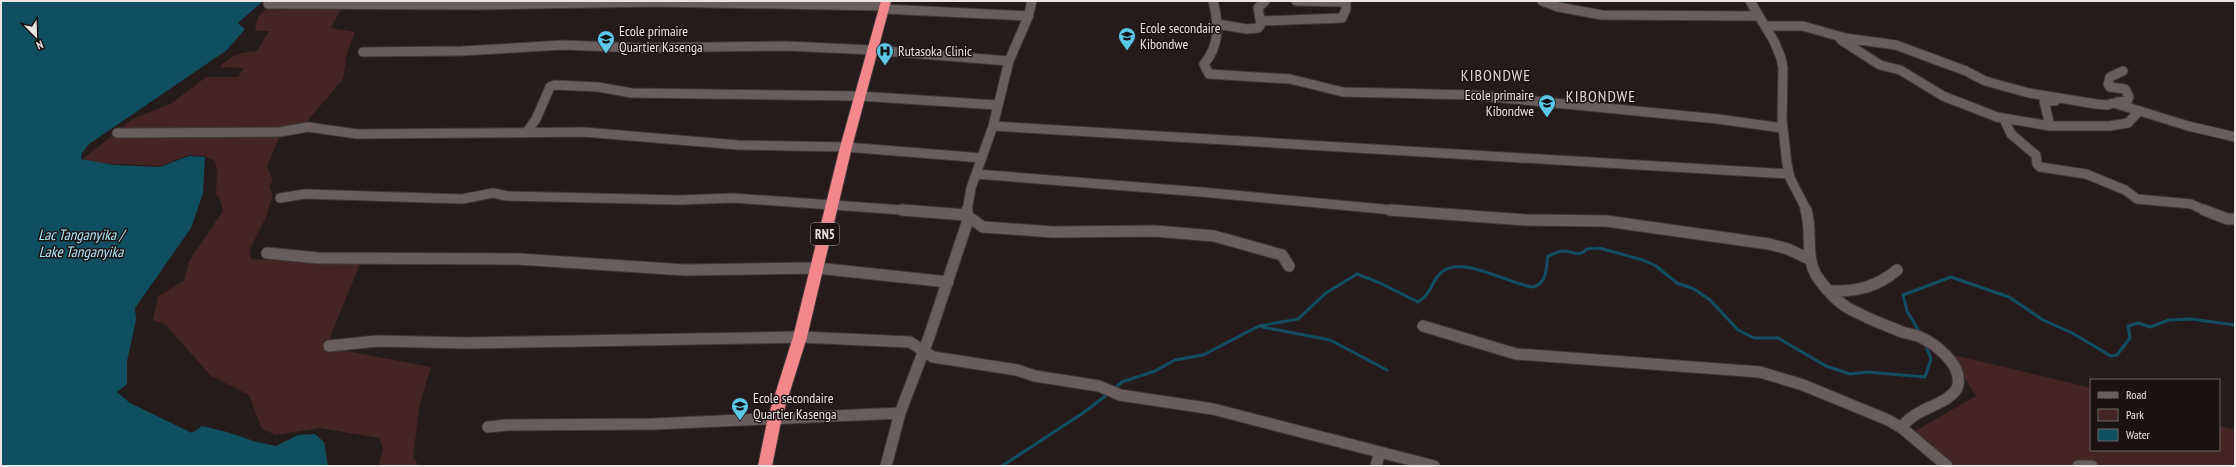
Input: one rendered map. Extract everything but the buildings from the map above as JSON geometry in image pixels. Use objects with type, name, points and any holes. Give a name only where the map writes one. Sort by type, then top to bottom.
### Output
[{"type":"highway","name":"RN5","points":[[765,466],[775,417],[800,336],[846,147],[884,6]]},
{"type":"street","points":[[886,466],[900,413],[911,388],[967,223],[966,214],[976,174],[992,126],[1009,61],[1029,16],[1032,1]]},
{"type":"street","points":[[1213,1],[1218,42],[1214,52],[1204,64],[1209,74],[1290,79],[1343,92],[1473,95],[1718,119],[1783,128]]},
{"type":"street","points":[[1217,24],[1252,29],[1259,27],[1261,20],[1258,8],[1265,1]]},
{"type":"street","points":[[1261,20],[1342,18],[1346,9],[1346,1],[1296,1]]},
{"type":"street","points":[[1542,1],[1558,7],[1602,15],[1758,16]]},
{"type":"street","points":[[1750,1],[1765,26],[1783,64],[1783,128],[1789,174],[1807,212],[1809,259],[1816,275],[1845,306],[1897,330],[1918,336],[1935,346],[1951,362],[1957,373],[1959,382],[1957,390],[1952,395],[1927,407],[1906,421],[1902,428]]},
{"type":"street","points":[[268,4],[476,5],[656,2],[884,6],[1029,16]]},
{"type":"street","points":[[1765,26],[1803,26],[1819,29],[1845,38],[1896,45],[1966,71],[1985,81],[2029,93],[2096,104],[2124,102],[2130,98],[2125,89],[2110,87],[2108,84],[2110,77],[2123,71]]},
{"type":"street","points":[[1819,29],[1843,41],[1880,65],[1900,70],[1943,96],[1986,114],[2004,119],[2050,126],[2123,125],[2132,121],[2139,111]]},
{"type":"street","points":[[363,52],[462,51],[524,46],[578,44],[639,48],[778,46],[872,50],[1009,61]]},
{"type":"street","points":[[526,133],[536,118],[550,87],[555,85],[598,88],[632,93],[859,96],[998,105]]},
{"type":"street","points":[[2050,126],[2044,101],[2073,100]]},
{"type":"street","points":[[2114,103],[2188,126],[2235,137]]},
{"type":"street","points":[[2004,119],[2011,134],[2036,155],[2038,160],[2037,164],[2040,167],[2086,174],[2125,190],[2137,199],[2191,204],[2206,212],[2228,219],[2235,219]]},
{"type":"street","points":[[992,126],[1789,174]]},
{"type":"street","points":[[117,133],[280,132],[308,127],[357,134],[584,132],[738,144],[846,147],[982,158]]},
{"type":"street","points":[[976,174],[1201,192],[1357,208],[1526,220],[1606,221],[1769,244],[1788,249],[1809,259]]},
{"type":"street","points":[[280,198],[305,194],[462,199],[493,193],[507,196],[679,200],[733,198],[784,203],[833,204],[966,214],[983,227],[1053,232],[1155,231],[1214,236],[1282,255],[1289,266]]},
{"type":"street","points":[[267,253],[318,258],[518,259],[684,270],[817,268],[948,282]]},
{"type":"street","points":[[1830,291],[1848,292],[1866,288],[1883,281],[1897,270]]},
{"type":"street","points":[[1423,326],[1516,354],[1760,372],[1803,385],[1888,420],[1902,428],[1947,466]]},
{"type":"street","points":[[329,346],[377,341],[466,343],[800,336],[910,342],[933,357],[1017,370],[1035,376],[1099,386],[1120,395],[1213,409],[1434,466]]},
{"type":"street","points":[[488,427],[507,425],[658,424],[775,417],[900,413]]},
{"type":"street","points":[[1376,466],[1380,452]]},
{"type":"street","points":[[2078,466],[2092,466]]},
{"type":"green space","points":[[270,5],[343,5],[331,28],[355,32],[347,53],[343,79],[298,132],[281,133],[267,167],[273,181],[269,186],[273,194],[266,217],[250,249],[251,259],[360,264],[326,347],[431,367],[420,403],[413,457],[419,466],[378,466],[383,449],[379,438],[320,428],[276,435],[262,429],[249,395],[211,376],[166,325],[153,320],[158,296],[184,281],[189,261],[223,211],[220,200],[216,194],[217,173],[215,161],[205,156],[189,155],[160,166],[98,163],[83,159],[133,119],[172,103],[206,77],[238,77],[244,68],[220,67],[229,59],[237,55],[257,51],[269,31],[257,31],[255,26],[259,16]]},
{"type":"green space","points":[[1950,354],[2090,388],[2090,451],[2220,451],[2220,425],[2235,430],[2235,466],[1956,466],[1915,431],[1976,396]]},
{"type":"water","name":"Lac Tanganyika / Lake Tanganyika","points":[[1,1],[263,1],[238,23],[245,29],[227,50],[89,144],[82,153],[81,159],[114,165],[160,167],[189,156],[205,157],[203,193],[191,228],[135,308],[136,320],[127,361],[127,384],[117,392],[130,403],[192,433],[202,426],[276,446],[298,435],[315,434],[324,442],[328,466],[1,466]]},
{"type":"waterway","points":[[1114,389],[1122,382],[1155,371],[1175,360],[1203,355],[1259,326],[1298,319],[1326,293],[1357,274],[1380,283],[1418,302],[1427,294],[1439,274],[1452,267],[1475,269],[1533,287],[1541,283],[1545,275],[1548,256],[1562,251],[1578,254],[1587,249],[1599,248],[1643,260],[1656,266],[1677,283],[1694,289],[1710,300],[1738,330],[1754,338],[1778,338],[1826,366],[1850,374],[1868,372],[1925,377],[1931,359],[1925,344]]},
{"type":"waterway","points":[[1920,333],[1907,311],[1903,295],[1951,277],[2009,297],[2043,320],[2072,333],[2111,356],[2117,355],[2130,338],[2128,326],[2138,323],[2150,327],[2169,320],[2191,319],[2235,325]]},
{"type":"waterway","points":[[1262,327],[1330,340],[1387,370]]},
{"type":"waterway","points":[[1002,466],[1083,413],[1108,394]]},
{"type":"place","name":"Ecole secondaire Kibondwe","points":[[1127,51]]},
{"type":"place","name":"Ecole primaire Quartier Kasenga","points":[[606,54]]},
{"type":"place","name":"Rutasoka Clinic","points":[[885,66]]},
{"type":"place","name":"Ecole primaire Kibondwe","points":[[1547,118]]},
{"type":"place","name":"Ecole secondaire Quartier Kasenga","points":[[740,421]]},
{"type":"district","name":"KIBONDWE","points":[[1496,75]]},
{"type":"district","name":"KIBONDWE","points":[[1601,96]]}]
